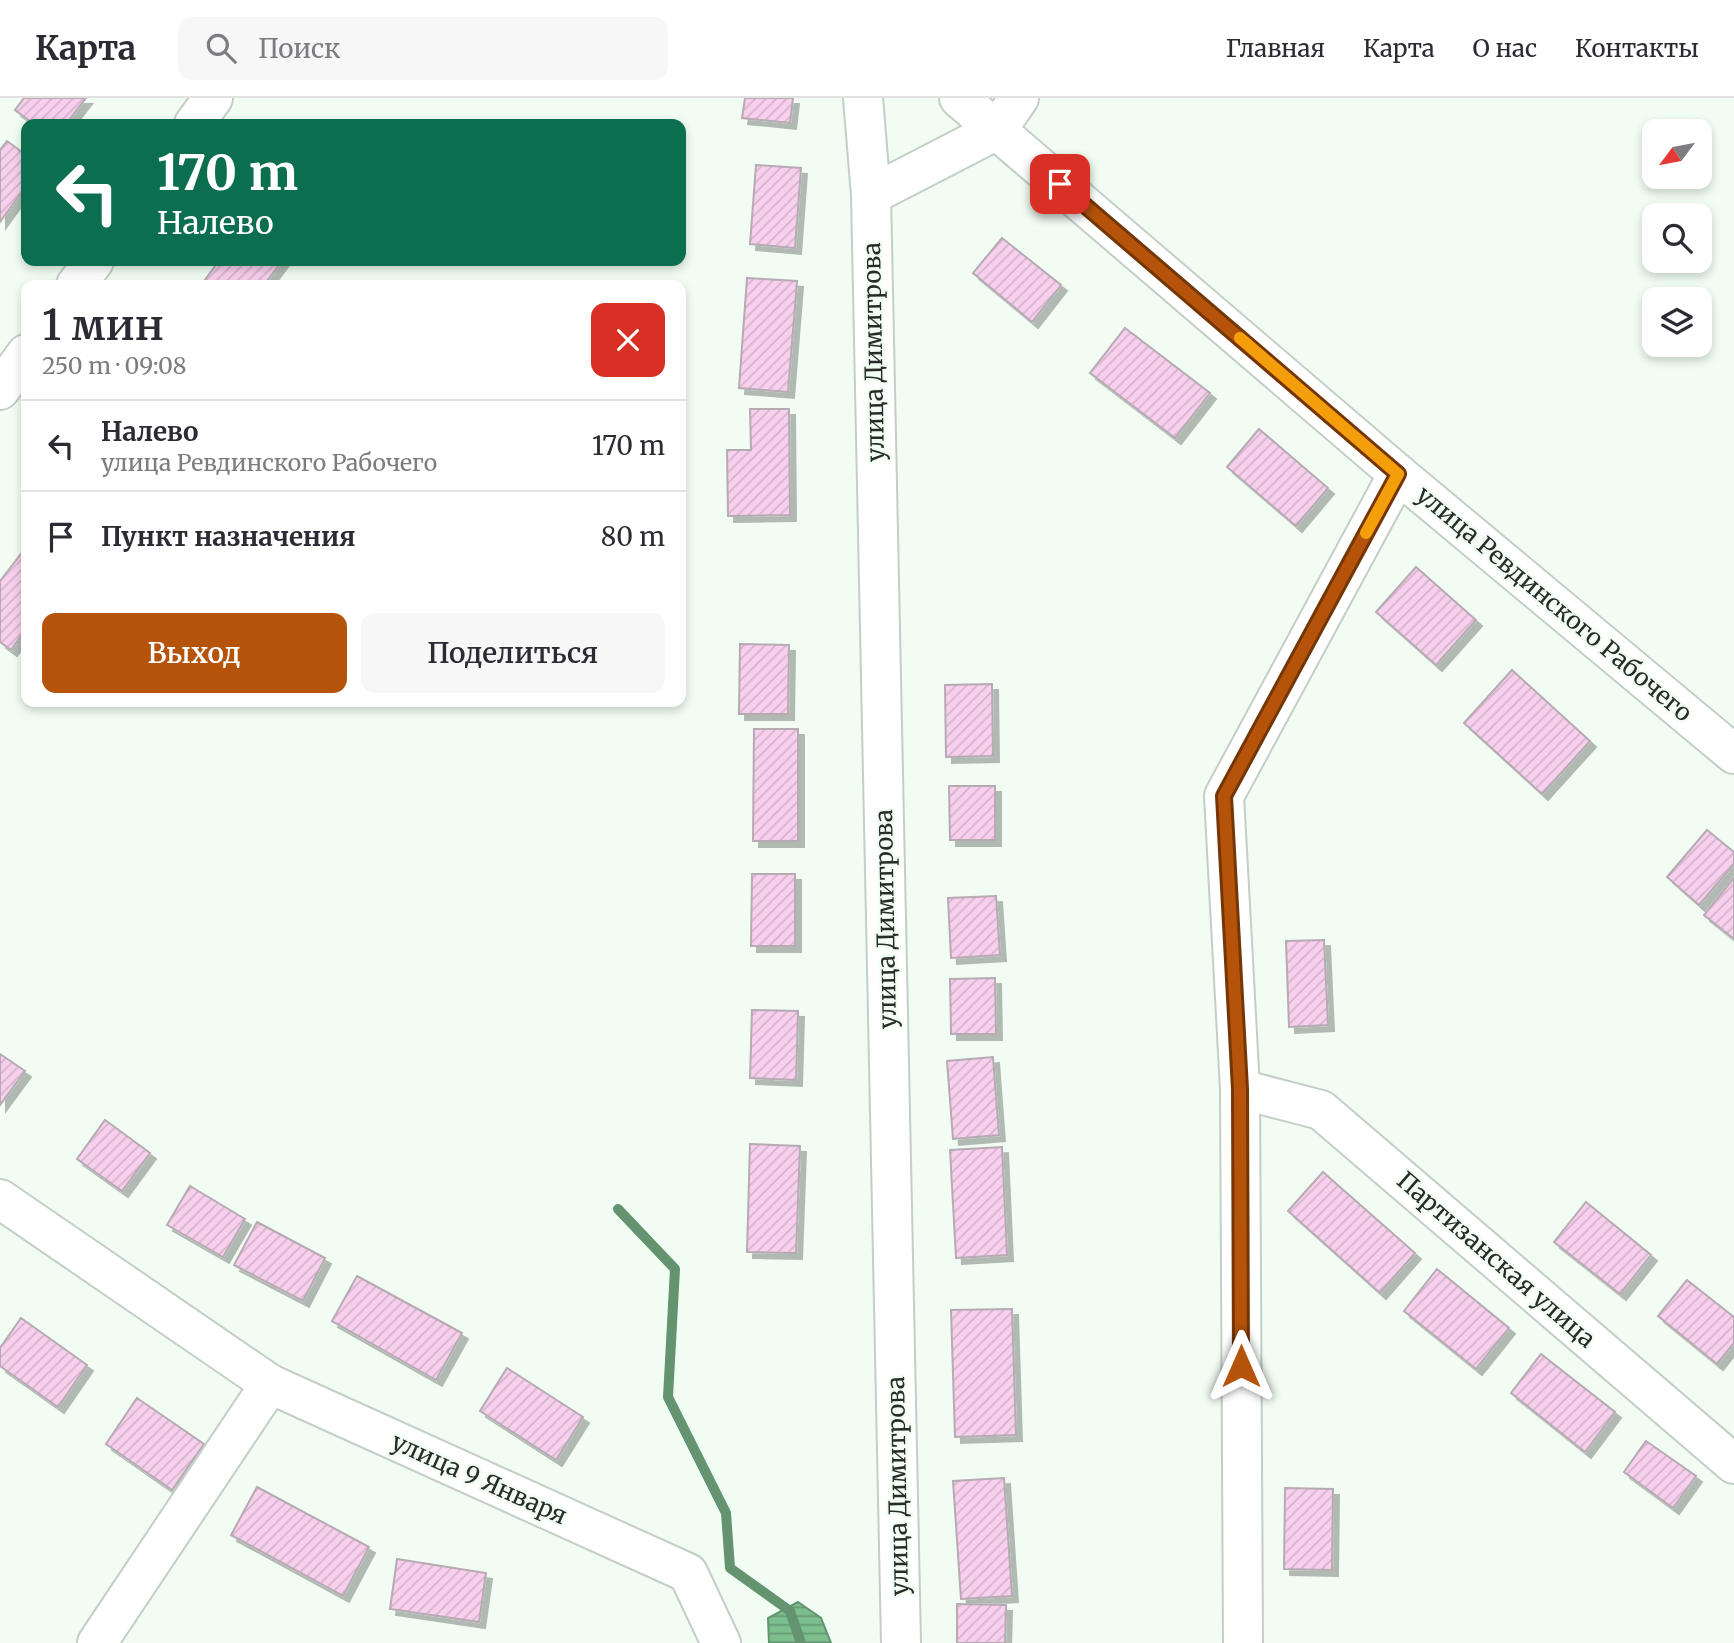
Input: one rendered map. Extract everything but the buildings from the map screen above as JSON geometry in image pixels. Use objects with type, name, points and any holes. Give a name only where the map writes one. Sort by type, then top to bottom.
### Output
[{"type":"street","points":[[198,119],[213,98]]},
{"type":"street","name":"улица Димитрова","points":[[863,98],[871,195],[901,1643]]},
{"type":"street","name":"улица Ревдинского Рабочего","points":[[959,98],[1398,474],[1734,754]]},
{"type":"street","points":[[871,195],[997,130],[1019,98]]},
{"type":"street","points":[[0,390],[21,361]]},
{"type":"street","points":[[1243,1643],[1240,1089],[1224,796],[1398,474]]},
{"type":"street","name":"Партизанская улица","points":[[1240,1089],[1321,1110],[1734,1464]]},
{"type":"street","name":"улица 9 Января","points":[[0,1199],[270,1384],[688,1573],[721,1643]]},
{"type":"street","points":[[97,1643],[270,1384]]},
{"type":"shaded area","points":[[798,1602],[821,1618],[831,1643],[769,1643],[768,1618]]},
{"type":"waterway","points":[[618,1209],[675,1269],[668,1397],[726,1513],[730,1568],[790,1611],[801,1643]]},
{"type":"slow traffic","points":[[1240,338],[1398,474],[1366,533]]},
{"type":"route","points":[[1060,184],[1398,474],[1224,796],[1240,1089],[1241,1366]]}]
